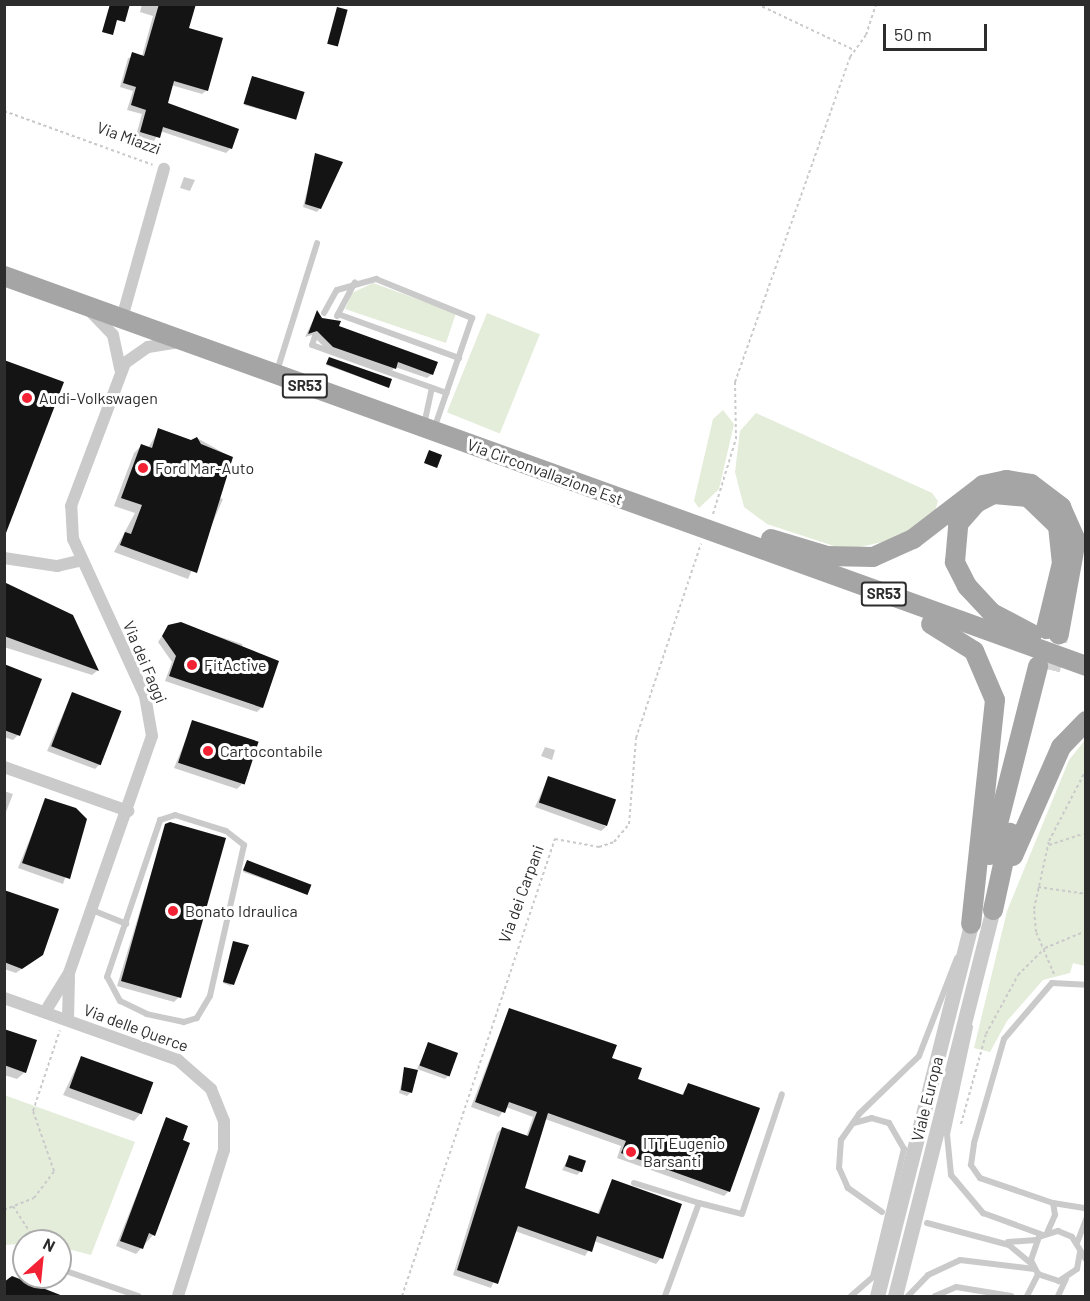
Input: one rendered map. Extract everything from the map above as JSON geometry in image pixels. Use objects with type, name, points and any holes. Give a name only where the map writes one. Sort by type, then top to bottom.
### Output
[{"type":"main road","name":"Via Circonvallazione Est","points":[[4,276],[677,519],[708,526]]},
{"type":"main road","points":[[708,526],[816,554],[868,558],[907,543],[983,485],[1006,480],[1031,484],[1061,507],[1076,540],[1053,632],[1063,557],[1058,526],[1042,506],[1025,496],[986,498],[966,512],[954,534],[955,562],[963,581],[1007,624],[1086,654]]},
{"type":"main road","name":"SR53","points":[[708,526],[742,542],[1086,666]]},
{"type":"main road","points":[[742,542],[844,591],[948,631],[982,662],[993,691],[995,727],[971,924]]},
{"type":"main road","points":[[971,924],[1044,668],[993,910]]},
{"type":"main road","points":[[993,910],[1056,757],[1086,721]]},
{"type":"street","name":"Via Miazzi","points":[[122,318],[164,169]]},
{"type":"street","points":[[76,301],[113,335],[120,372]]},
{"type":"street","name":"Via dei Faggi","points":[[45,1012],[71,967],[149,755],[150,716],[82,560],[71,506],[120,372],[139,351],[188,341]]},
{"type":"street","points":[[4,558],[57,566],[82,560]]},
{"type":"street","points":[[4,766],[128,811]]},
{"type":"street","name":"Viale Europa","points":[[895,1296],[993,910]]},
{"type":"street","name":"Viale Europa","points":[[877,1296],[971,924]]},
{"type":"street","name":"Via dei Faggi","points":[[64,1024],[71,967]]},
{"type":"street","name":"Via delle Querce","points":[[4,998],[45,1012],[64,1024],[187,1064],[217,1100],[224,1150],[178,1296]]},
{"type":"lane","points":[[276,375],[317,243]]},
{"type":"lane","points":[[355,282],[337,316],[459,358]]},
{"type":"lane","points":[[324,313],[337,290],[355,282],[394,284],[470,316],[447,393],[428,430]]},
{"type":"lane","points":[[315,336],[312,345],[447,393]]},
{"type":"lane","points":[[324,350],[327,341]]},
{"type":"lane","points":[[428,430],[432,388]]},
{"type":"lane","points":[[175,815],[239,837],[244,845],[210,996],[197,1018],[184,1022],[147,1014],[120,1001],[109,987],[107,977],[126,924],[160,820],[175,815]]},
{"type":"lane","points":[[92,910],[126,924]]},
{"type":"lane","points":[[882,1212],[858,1200],[841,1175],[839,1148],[850,1125],[919,1056],[950,972],[965,945]]},
{"type":"lane","points":[[1086,985],[1056,981],[1004,1039],[971,1165],[992,1184],[1053,1203],[1086,1208]]},
{"type":"lane","points":[[973,989],[968,1043],[948,1125],[949,1168],[977,1210],[1045,1234],[1066,1233],[1077,1243],[1086,1259]]},
{"type":"lane","points":[[634,1183],[742,1214],[782,1094]]},
{"type":"lane","points":[[850,1125],[882,1119],[903,1143],[873,1277],[855,1296]]},
{"type":"lane","points":[[665,1296],[699,1203]]},
{"type":"lane","points":[[981,1237],[1015,1243],[1037,1240],[1045,1234],[1056,1212],[1053,1203]]},
{"type":"lane","points":[[1077,1243],[1086,1219]]},
{"type":"lane","points":[[927,1223],[1014,1247],[1035,1269],[1051,1281],[1066,1279]]},
{"type":"lane","points":[[884,1232],[886,1258]]},
{"type":"lane","points":[[1027,1296],[1035,1269],[1037,1240]]},
{"type":"lane","points":[[1077,1269],[1080,1252]]},
{"type":"lane","points":[[908,1296],[928,1275],[960,1260],[1035,1269]]},
{"type":"lane","points":[[1058,1296],[1066,1279],[1077,1269],[1086,1266]]},
{"type":"lane","points":[[72,1273],[138,1296]]},
{"type":"lane","points":[[935,1296],[956,1287],[1011,1296]]},
{"type":"path","points":[[757,4],[854,50]]},
{"type":"path","points":[[708,526],[736,439],[735,382],[854,50],[866,35],[876,4]]},
{"type":"path","name":"Via Miazzi","points":[[4,111],[164,169]]},
{"type":"path","name":"Via dei Carpani","points":[[402,1296],[555,839],[599,847],[614,842],[629,824],[636,738],[708,526]]},
{"type":"path","points":[[1056,981],[1034,920],[1038,887],[1048,845],[1086,770]]},
{"type":"path","points":[[1086,813],[1083,834],[1086,842]]},
{"type":"path","points":[[1048,845],[1083,834]]},
{"type":"path","points":[[1038,887],[1086,894]]},
{"type":"path","points":[[4,1210],[41,1192],[54,1171],[33,1111],[64,1024]]},
{"type":"path","points":[[13,1206],[28,1229]]},
{"type":"green space","points":[[373,283],[456,313],[446,343],[345,309],[352,293]]},
{"type":"green space","points":[[487,313],[540,334],[500,434],[447,412]]},
{"type":"green space","points":[[723,410],[734,424],[719,489],[699,508],[694,501],[713,419]]},
{"type":"green space","points":[[756,413],[932,493],[938,501],[935,511],[905,537],[846,550],[767,524],[744,507],[735,472],[740,431]]},
{"type":"green space","points":[[1085,740],[1085,966],[1073,963],[1070,973],[1043,980],[1007,1021],[990,1052],[974,1048],[1007,911],[1069,760]]},
{"type":"green space","points":[[4,1095],[135,1142],[91,1255],[72,1250],[72,1229],[12,1229],[12,1244],[5,1245]]},
{"type":"building","points":[[110,4],[130,4],[125,22],[117,20],[113,35],[102,32]]},
{"type":"building","points":[[159,4],[196,4],[189,28],[223,38],[208,91],[174,81],[168,103],[239,129],[232,149],[163,127],[160,138],[140,132],[146,110],[131,105],[136,87],[123,83],[132,52],[144,56]]},
{"type":"building","points":[[337,7],[348,10],[338,47],[327,44]]},
{"type":"building","points":[[252,76],[305,92],[296,120],[244,104]]},
{"type":"building","points":[[315,153],[343,162],[321,209],[305,204]]},
{"type":"building","points":[[317,310],[322,318],[341,321],[339,326],[438,362],[433,375],[398,362],[396,369],[333,347],[317,331],[308,334]]},
{"type":"building","points":[[329,357],[392,379],[389,388],[326,364]]},
{"type":"building","points":[[4,360],[64,382],[6,533],[4,533]]},
{"type":"building","points":[[158,428],[191,440],[197,437],[201,444],[233,457],[197,573],[120,545],[125,532],[131,534],[142,505],[121,498],[141,444],[152,448]]},
{"type":"building","points":[[429,450],[442,455],[437,468],[424,463]]},
{"type":"building","points":[[4,582],[73,615],[99,671],[4,636]]},
{"type":"building","points":[[181,622],[279,661],[263,708],[169,676],[176,656],[162,636],[168,625]]},
{"type":"building","points":[[4,664],[42,679],[20,736],[4,730]]},
{"type":"building","points":[[72,692],[121,711],[101,765],[51,746]]},
{"type":"building","points":[[192,720],[259,742],[245,784],[178,763]]},
{"type":"building","points":[[548,776],[616,799],[607,826],[539,802]]},
{"type":"building","points":[[45,798],[76,808],[87,819],[70,879],[22,863]]},
{"type":"building","name":"Bonato Idraulica","points":[[170,822],[226,838],[181,998],[121,981],[165,824]]},
{"type":"building","points":[[247,860],[311,885],[307,895],[243,870]]},
{"type":"building","points":[[4,890],[59,909],[43,955],[22,969],[4,962]]},
{"type":"building","points":[[233,941],[249,945],[234,985],[223,982]]},
{"type":"building","points":[[509,1008],[617,1045],[612,1058],[642,1068],[638,1079],[683,1095],[688,1083],[760,1108],[730,1192],[621,1153],[626,1141],[548,1113],[525,1188],[599,1214],[612,1179],[682,1204],[663,1259],[597,1236],[592,1252],[518,1226],[498,1284],[457,1270],[502,1127],[528,1136],[537,1112],[509,1102],[505,1113],[475,1102]]},
{"type":"building","points":[[4,1029],[37,1040],[26,1073],[4,1065]]},
{"type":"building","points":[[428,1042],[458,1053],[450,1076],[419,1065]]},
{"type":"building","points":[[81,1056],[153,1082],[142,1114],[69,1088]]},
{"type":"building","points":[[404,1067],[418,1070],[412,1093],[401,1090]]},
{"type":"building","points":[[166,1117],[188,1126],[183,1140],[190,1143],[155,1236],[149,1233],[143,1249],[120,1241]]},
{"type":"building","points":[[569,1155],[586,1161],[582,1172],[565,1166]]},
{"type":"building","points":[[12,1276],[12,1289],[45,1289],[63,1296],[4,1296],[4,1282]]},
{"type":"tunnel","points":[[1050,670],[1059,634]]},
{"type":"place","name":"Audi-Volkswagen","points":[[27,398]]},
{"type":"place","name":"Ford Mar-Auto","points":[[143,468]]},
{"type":"place","name":"FitActive","points":[[192,665]]},
{"type":"place","name":"Cartocontabile","points":[[208,751]]},
{"type":"place","name":"Bonato Idraulica","points":[[173,911]]},
{"type":"place","name":"ITT Eugenio Barsanti","points":[[631,1152]]}]
